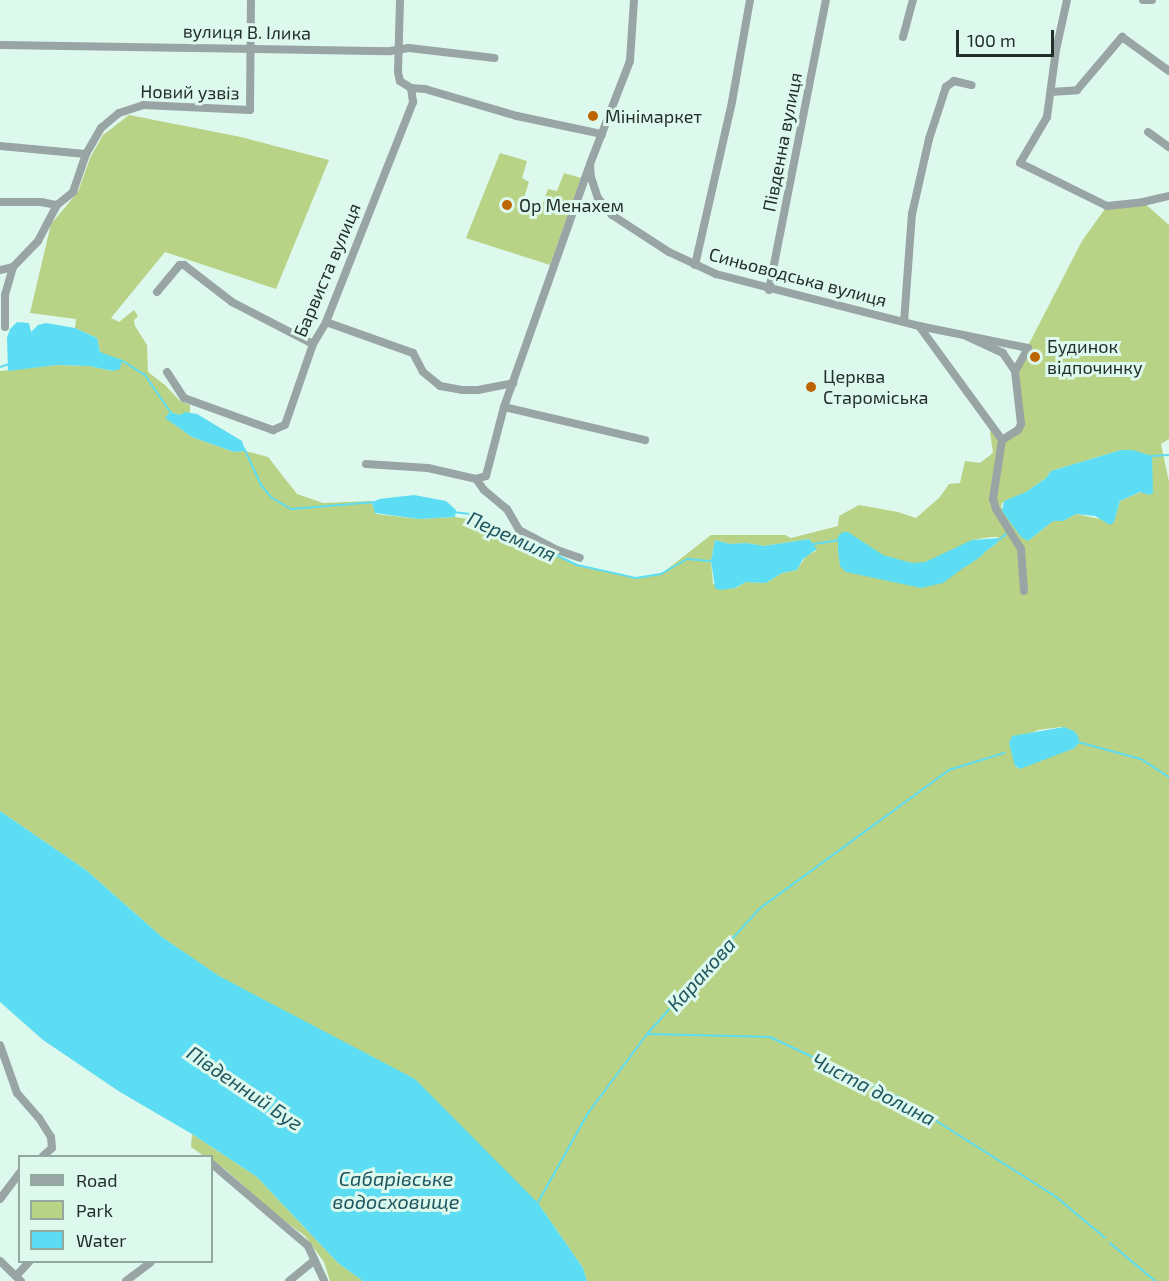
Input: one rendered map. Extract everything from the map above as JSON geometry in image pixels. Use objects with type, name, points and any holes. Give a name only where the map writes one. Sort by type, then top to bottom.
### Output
[{"type":"street","points":[[250,49],[251,0]]},
{"type":"street","points":[[400,0],[398,77],[411,88],[425,89],[517,116],[602,134]]},
{"type":"street","points":[[366,464],[428,468],[476,479],[486,476],[504,407],[590,164],[630,61],[634,0]]},
{"type":"street","points":[[695,266],[732,102],[750,0]]},
{"type":"street","name":"Південна вулиця","points":[[770,290],[826,0]]},
{"type":"street","points":[[903,37],[913,0]]},
{"type":"street","points":[[1067,0],[1056,50],[1047,117],[1020,160],[1022,167],[1107,206],[1169,196]]},
{"type":"street","points":[[1143,0],[1152,0]]},
{"type":"street","points":[[1051,92],[1077,90],[1122,37],[1169,70]]},
{"type":"street","name":"вулиця В. Ілика","points":[[0,45],[440,51],[494,58]]},
{"type":"street","name":"Новий узвіз","points":[[13,267],[38,241],[57,205],[73,192],[86,154],[101,128],[119,113],[134,107],[250,110],[250,49]]},
{"type":"street","points":[[904,322],[912,214],[929,139],[946,87],[954,81],[972,86]]},
{"type":"street","name":"Барвиста вулиця","points":[[167,372],[184,398],[273,430],[285,425],[313,344],[326,322],[413,102],[411,88]]},
{"type":"street","points":[[1148,132],[1169,147]]},
{"type":"street","points":[[0,146],[86,154]]},
{"type":"street","name":"Синьоводська вулиця","points":[[590,164],[594,189],[612,215],[695,266],[770,290],[919,326],[1028,348],[1016,371],[1003,353],[966,336]]},
{"type":"street","points":[[0,202],[41,202],[57,205]]},
{"type":"street","points":[[158,292],[180,266],[184,265],[232,302],[313,344]]},
{"type":"street","points":[[0,270],[13,267],[5,295],[5,327]]},
{"type":"street","points":[[326,322],[413,353],[423,372],[440,386],[478,390],[513,383]]},
{"type":"street","points":[[919,326],[1002,440]]},
{"type":"street","points":[[1016,371],[1020,426],[1002,440],[993,499],[996,509],[1021,549],[1024,591]]},
{"type":"street","points":[[504,407],[645,440]]},
{"type":"street","points":[[476,479],[484,490],[507,509],[519,530],[557,550],[580,558]]},
{"type":"street","points":[[0,1045],[17,1093],[39,1118],[51,1137],[52,1148],[44,1155]]},
{"type":"street","points":[[213,1165],[308,1246],[324,1281]]},
{"type":"street","points":[[0,1199],[18,1175]]},
{"type":"street","points":[[289,1281],[315,1260]]},
{"type":"street","points":[[0,1261],[19,1278],[28,1263]]},
{"type":"street","points":[[126,1281],[150,1263]]},
{"type":"green space","points":[[129,115],[241,137],[329,160],[276,289],[165,252],[111,318],[119,322],[134,310],[138,316],[134,320],[135,326],[147,345],[148,372],[180,401],[190,405],[190,413],[180,415],[170,412],[166,418],[192,437],[234,452],[245,451],[268,457],[297,494],[323,503],[371,501],[376,514],[419,519],[455,517],[488,522],[577,565],[636,578],[661,574],[711,535],[785,535],[791,538],[838,526],[839,516],[859,505],[898,512],[916,518],[940,497],[949,484],[960,483],[965,461],[980,463],[993,453],[990,432],[994,429],[1002,440],[1018,431],[1015,371],[1082,241],[1107,206],[1143,202],[1169,225],[1169,439],[1161,444],[1169,482],[1169,1281],[587,1281],[583,1268],[538,1203],[162,937],[86,870],[0,811],[0,371],[57,365],[89,366],[113,371],[100,352],[97,338],[75,328],[76,319],[30,313],[51,224],[78,192],[90,158],[103,135]],"holes":[[[1121,450],[1149,495],[1141,492],[1120,501],[1114,522],[1076,514],[1063,521],[1053,521],[1028,541],[1001,507],[1002,503],[995,506],[1026,492],[1046,478],[1051,471]],[[998,537],[997,543],[965,567],[972,540]],[[809,539],[816,551],[806,556],[797,570],[782,573],[766,583],[746,582],[736,588],[713,584],[711,561],[715,540],[730,544],[746,543],[764,546]],[[1061,727],[1076,733],[1077,745],[1075,748],[1017,768],[1009,743],[1038,730]]]},
{"type":"green space","points":[[500,153],[527,161],[522,178],[529,182],[522,204],[540,212],[548,189],[557,191],[564,173],[581,178],[550,265],[466,238]]},
{"type":"green space","points":[[192,1134],[257,1177],[338,1263],[363,1281],[330,1281],[324,1262],[305,1236],[274,1213],[225,1169],[213,1163],[213,1155],[203,1155],[191,1147]]},
{"type":"water","points":[[17,322],[29,323],[31,332],[38,325],[46,323],[75,328],[97,338],[100,352],[122,360],[120,369],[113,371],[89,366],[57,365],[8,371],[7,338],[10,329]]},
{"type":"water","points":[[170,412],[180,415],[185,412],[197,414],[242,441],[245,451],[234,452],[192,437],[165,418]]},
{"type":"water","points":[[1121,450],[1133,450],[1152,456],[1153,493],[1149,495],[1140,492],[1120,501],[1114,522],[1110,525],[1095,516],[1076,514],[1063,521],[1053,521],[1028,541],[1021,537],[1002,511],[1004,501],[1026,492],[1046,478],[1051,471]]},
{"type":"water","points":[[414,495],[446,501],[456,510],[455,517],[419,519],[375,513],[372,503],[379,499]]},
{"type":"water","points":[[843,532],[848,532],[883,555],[912,563],[925,562],[972,540],[1000,538],[997,543],[943,583],[921,588],[846,572],[840,566],[838,551],[838,536]]},
{"type":"water","points":[[809,539],[817,549],[803,559],[797,570],[782,573],[766,583],[746,582],[735,588],[720,590],[715,588],[711,561],[715,540],[730,544],[746,543],[764,546]]},
{"type":"water","points":[[1064,727],[1074,731],[1078,736],[1079,742],[1075,748],[1020,769],[1015,766],[1009,743],[1012,736]]},
{"type":"water","name":"Сабарівське водосховище","points":[[0,811],[86,870],[162,937],[219,976],[415,1079],[538,1203],[583,1268],[587,1281],[363,1281],[338,1263],[257,1177],[192,1134],[120,1092],[43,1040],[0,1002]]},
{"type":"waterway","name":"Перемиля","points":[[121,360],[145,375],[171,413]]},
{"type":"waterway","name":"Перемиля","points":[[0,367],[9,364]]},
{"type":"waterway","name":"Перемиля","points":[[244,448],[261,485],[272,498],[291,509],[376,502]]},
{"type":"waterway","name":"Перемиля","points":[[1151,456],[1169,455]]},
{"type":"waterway","name":"Перемиля","points":[[453,512],[470,514],[577,565],[636,578],[661,574],[687,559],[712,561]]},
{"type":"waterway","name":"Перемиля","points":[[1000,539],[1006,534]]},
{"type":"waterway","name":"Перемиля","points":[[814,544],[838,540]]},
{"type":"waterway","name":"Перемиля","points":[[967,565],[982,554]]},
{"type":"waterway","name":"Каракова","points":[[1078,742],[1141,759],[1169,777]]},
{"type":"waterway","name":"Каракова","points":[[537,1204],[588,1113],[647,1034],[759,909],[949,770],[1004,753]]},
{"type":"waterway","name":"Чиста долина","points":[[647,1034],[770,1037],[900,1098],[1055,1196],[1105,1238]]},
{"type":"waterway","name":"Чиста долина","points":[[1110,1243],[1155,1281]]},
{"type":"place","name":"Мінімаркет","points":[[593,116]]},
{"type":"place","name":"Ор Менахем","points":[[507,205]]},
{"type":"place","name":"Будинок відпочинку","points":[[1035,357]]},
{"type":"place","name":"Церква Староміська","points":[[811,387]]},
{"type":"water label","name":"Південний Буг","points":[[245,1088]]}]
